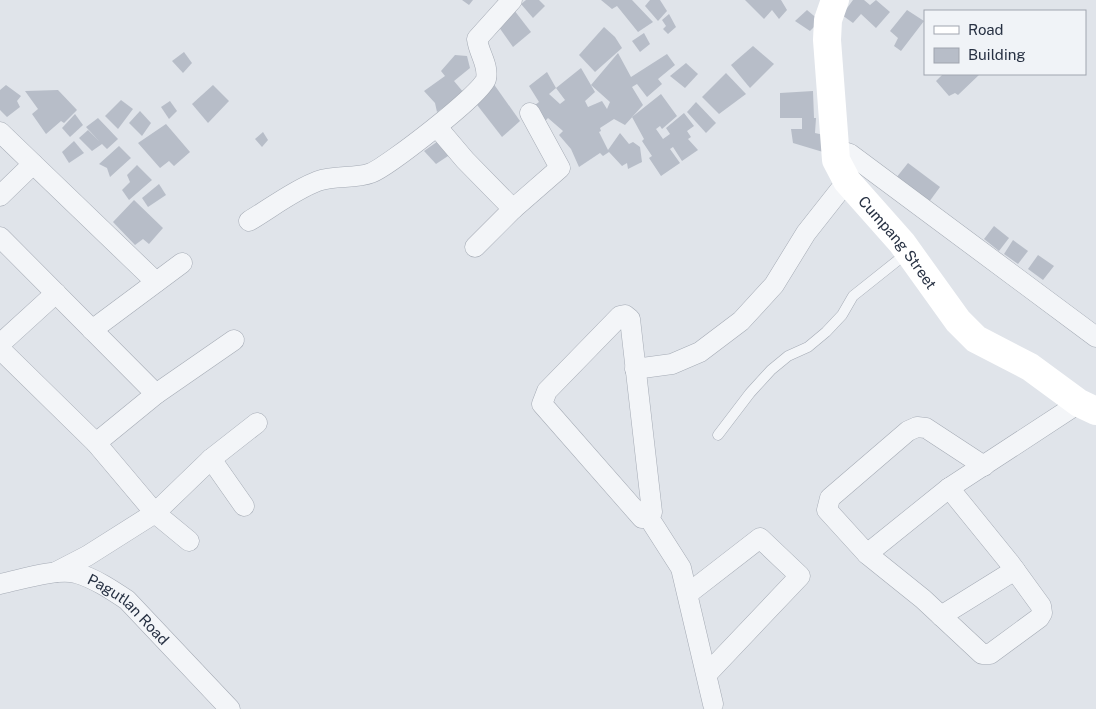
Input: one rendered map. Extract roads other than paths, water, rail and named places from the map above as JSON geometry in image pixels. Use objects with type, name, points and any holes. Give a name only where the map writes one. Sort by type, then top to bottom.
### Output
[{"type":"street","points":[[249,221],[318,181],[372,173],[437,126],[470,98],[486,81],[487,65],[479,50],[477,39],[512,0]]},
{"type":"street","name":"Cumpang Street","points":[[835,0],[828,20],[827,40],[836,160],[847,181],[908,252],[958,321],[976,339],[1030,367],[1087,407]]},
{"type":"street","points":[[476,248],[513,209],[560,168],[530,113]]},
{"type":"street","points":[[437,126],[465,160],[513,209]]},
{"type":"street","points":[[0,132],[156,282]]},
{"type":"street","points":[[835,149],[850,154],[1096,337]]},
{"type":"street","points":[[0,196],[33,164]]},
{"type":"street","points":[[634,369],[672,364],[700,352],[741,320],[774,284],[806,233],[847,181]]},
{"type":"street","points":[[0,238],[156,394]]},
{"type":"street","points":[[92,330],[182,263]]},
{"type":"street","points":[[0,344],[56,293]]},
{"type":"street","points":[[626,315],[630,319],[634,369],[652,512],[650,518],[642,518],[542,404],[547,391],[620,316],[626,315]]},
{"type":"street","points":[[96,443],[156,394],[234,340]]},
{"type":"street","points":[[0,349],[96,443],[155,513],[189,541]]},
{"type":"street","points":[[867,554],[949,488],[1087,407]]},
{"type":"street","points":[[54,573],[87,556],[155,513],[211,459],[257,423]]},
{"type":"street","points":[[949,488],[1015,570],[1041,606],[1042,613],[990,654],[982,654],[942,616],[867,554],[827,510],[830,498],[908,431],[917,427],[926,428],[984,466]]},
{"type":"street","points":[[211,459],[244,506]]},
{"type":"street","points":[[650,518],[681,568],[689,593],[713,704]]},
{"type":"street","points":[[689,593],[760,538],[800,576],[707,674]]},
{"type":"street","points":[[942,616],[1015,570]]},
{"type":"street","name":"Pagutlan Road","points":[[0,584],[54,573],[77,573],[127,600],[230,709]]},
{"type":"lane","points":[[718,434],[750,392],[771,370],[788,356],[808,347],[826,332],[842,315],[853,296],[908,252]]}]
